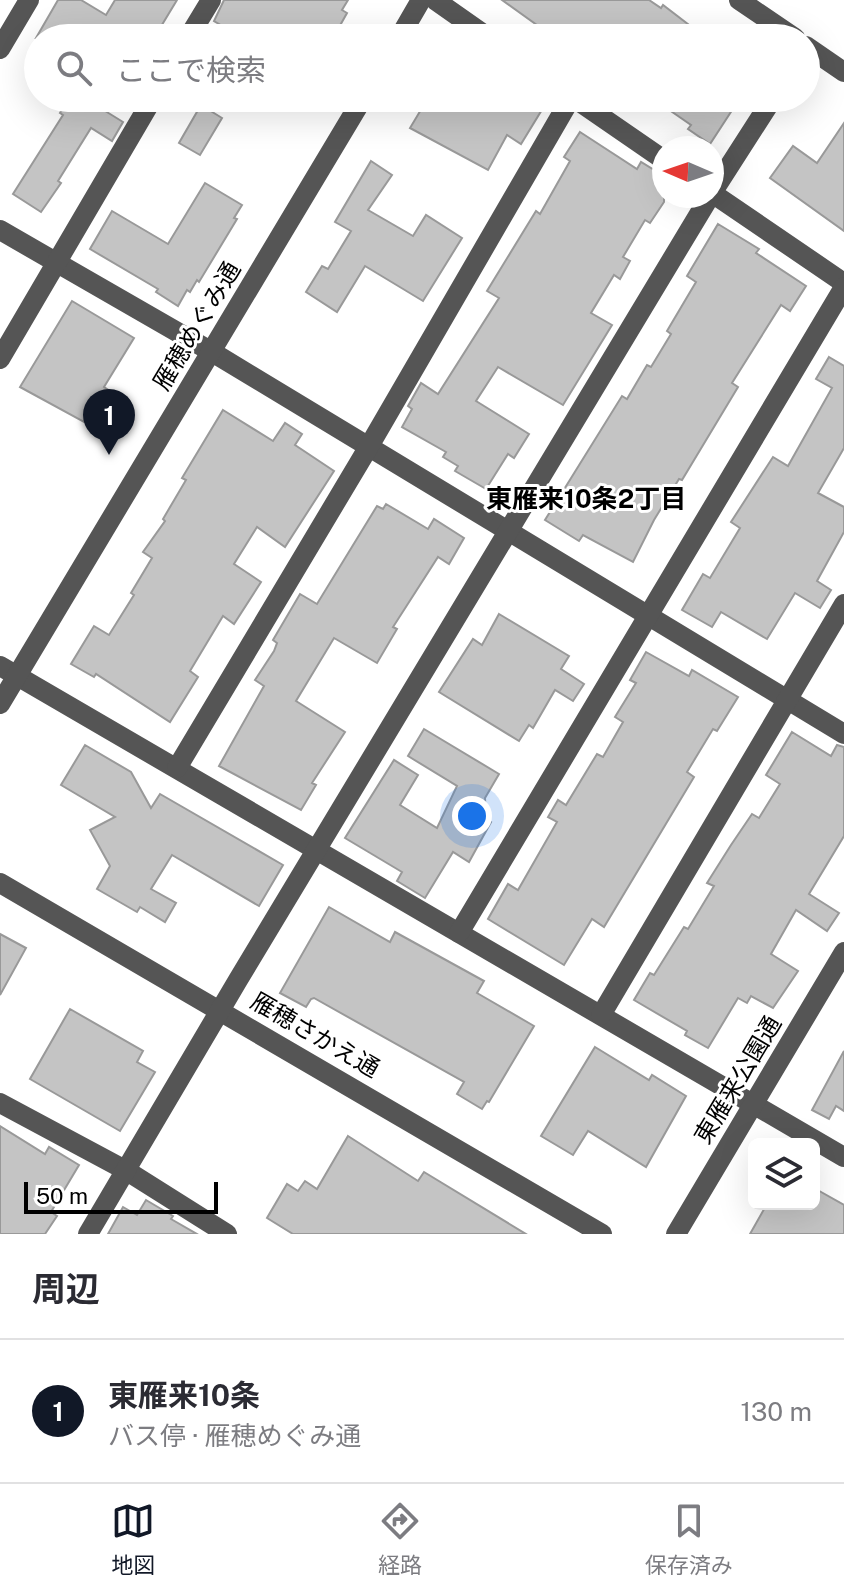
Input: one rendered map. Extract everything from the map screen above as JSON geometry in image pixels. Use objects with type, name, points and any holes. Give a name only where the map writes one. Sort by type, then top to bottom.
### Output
[{"type":"street","points":[[0,49],[29,0]]},
{"type":"street","points":[[196,24],[211,0]]},
{"type":"street","points":[[407,24],[421,0]]},
{"type":"street","points":[[435,0],[469,24]]},
{"type":"street","points":[[739,0],[774,24]]},
{"type":"street","points":[[820,56],[844,72]]},
{"type":"street","points":[[0,359],[145,112]]},
{"type":"street","name":"雁穂めぐみ通","points":[[0,704],[8,672],[212,352],[355,112]]},
{"type":"street","points":[[177,768],[565,112]]},
{"type":"street","points":[[594,112],[652,152]]},
{"type":"street","points":[[459,933],[844,285],[712,193],[764,112]]},
{"type":"street","points":[[88,1234],[220,1009],[703,208]]},
{"type":"street","points":[[0,230],[212,352],[844,734]]},
{"type":"street","points":[[601,1015],[844,604]]},
{"type":"street","points":[[8,672],[844,1157]]},
{"type":"street","name":"雁穂さかえ通","points":[[0,883],[602,1234]]},
{"type":"street","name":"東雁来公園通","points":[[676,1234],[843,958]]},
{"type":"street","points":[[0,1103],[127,1171],[227,1234]]},
{"type":"building","points":[[58,0],[81,0],[106,15],[115,0],[177,0],[162,24],[44,24]]},
{"type":"building","points":[[224,0],[348,0],[342,10],[347,13],[341,24],[219,24],[214,21]]},
{"type":"building","points":[[502,0],[649,0],[661,8],[663,5],[688,24],[535,24]]},
{"type":"building","points":[[107,112],[123,122],[112,141],[91,128],[41,212],[13,194],[63,115],[60,113]]},
{"type":"building","points":[[197,112],[212,112],[222,118],[200,155],[179,143]]},
{"type":"building","points":[[420,112],[541,112],[521,144],[507,135],[488,170],[410,128]]},
{"type":"building","points":[[672,112],[731,112],[715,136],[698,136],[688,129],[691,125]]},
{"type":"building","points":[[844,123],[844,231],[770,178],[793,146],[817,163]]},
{"type":"building","points":[[580,132],[637,169],[641,162],[652,169],[652,208],[660,208],[650,223],[645,220],[623,257],[630,261],[620,279],[614,275],[591,313],[612,325],[563,405],[498,367],[476,401],[529,434],[514,458],[508,454],[486,489],[455,471],[458,466],[443,457],[446,452],[402,427],[412,409],[408,406],[421,383],[438,394],[499,298],[487,291],[536,211],[540,214],[570,161],[564,157]]},
{"type":"building","points":[[371,161],[392,175],[368,210],[413,236],[426,215],[462,238],[423,301],[365,266],[337,312],[306,292],[322,266],[328,269],[351,231],[335,222]]},
{"type":"building","points":[[205,183],[242,205],[234,218],[237,219],[199,282],[197,280],[190,292],[187,290],[178,306],[156,292],[158,289],[90,249],[112,211],[168,244]]},
{"type":"building","points":[[718,224],[759,249],[756,253],[806,286],[790,311],[781,305],[732,383],[738,387],[654,520],[633,562],[583,535],[579,541],[545,520],[622,396],[627,399],[647,365],[651,367],[671,334],[667,331],[696,282],[687,276]]},
{"type":"building","points":[[72,301],[134,338],[104,387],[113,393],[99,416],[90,411],[84,422],[20,387]]},
{"type":"building","points":[[829,357],[844,366],[844,448],[818,493],[844,507],[844,532],[817,581],[831,590],[820,608],[795,593],[767,639],[721,612],[712,627],[682,610],[703,574],[710,578],[740,528],[731,522],[773,457],[788,466],[832,388],[816,379]]},
{"type":"building","points":[[223,410],[273,441],[285,423],[302,434],[295,445],[334,471],[285,547],[257,527],[234,564],[261,582],[234,624],[223,616],[190,671],[198,677],[170,722],[96,674],[94,677],[71,664],[94,626],[109,635],[134,595],[131,593],[152,558],[143,552],[165,521],[163,519],[186,480],[182,478]]},
{"type":"building","points":[[386,504],[428,529],[434,519],[464,538],[449,564],[438,557],[393,627],[397,629],[377,663],[334,638],[296,701],[345,732],[312,783],[316,785],[301,810],[219,766],[264,686],[255,680],[274,651],[277,643],[273,640],[300,594],[317,604],[377,506],[383,509]]},
{"type":"building","points":[[499,614],[569,656],[561,669],[584,684],[573,701],[555,690],[533,728],[529,725],[519,741],[439,692],[473,639],[482,645]]},
{"type":"building","points":[[646,652],[689,676],[692,670],[738,697],[717,731],[713,729],[687,772],[694,777],[604,927],[592,919],[564,965],[488,919],[508,884],[518,890],[557,822],[548,817],[558,800],[566,805],[597,754],[603,757],[623,722],[615,717],[636,683],[630,680]]},
{"type":"building","points":[[424,729],[499,774],[485,798],[486,819],[491,822],[469,862],[453,852],[425,898],[397,881],[402,872],[345,838],[394,760],[418,775],[400,805],[437,828],[457,786],[408,756]]},
{"type":"building","points":[[792,732],[831,756],[837,745],[844,747],[844,836],[809,894],[839,913],[827,931],[796,910],[771,954],[798,971],[773,1008],[751,996],[747,1003],[738,998],[708,1048],[685,1035],[687,1031],[634,1000],[684,927],[688,929],[714,886],[707,883],[731,845],[752,814],[759,818],[780,784],[766,775]]},
{"type":"building","points":[[85,745],[131,772],[151,808],[160,794],[283,865],[259,906],[172,855],[151,889],[176,903],[165,922],[140,907],[137,912],[97,889],[110,866],[90,830],[115,817],[61,785]]},
{"type":"building","points":[[329,907],[390,942],[395,932],[484,981],[477,993],[534,1026],[482,1109],[457,1094],[464,1082],[314,998],[306,1007],[280,993]]},
{"type":"building","points":[[0,934],[26,948],[0,995]]},
{"type":"building","points":[[70,1009],[143,1051],[137,1062],[155,1072],[120,1131],[30,1079]]},
{"type":"building","points":[[595,1047],[649,1080],[652,1075],[686,1096],[646,1167],[588,1131],[573,1155],[541,1136]]},
{"type":"building","points":[[844,1051],[844,1111],[836,1106],[829,1119],[812,1110]]},
{"type":"building","points":[[0,1126],[45,1154],[49,1147],[79,1165],[51,1212],[57,1216],[45,1234],[0,1234]]},
{"type":"building","points":[[348,1136],[418,1181],[424,1172],[526,1234],[293,1234],[267,1218],[287,1184],[298,1191],[305,1181],[317,1189]]},
{"type":"building","points":[[820,1191],[844,1205],[844,1234],[750,1234],[764,1210],[820,1210]]},
{"type":"building","points":[[146,1200],[197,1234],[108,1234],[123,1207],[137,1215]]},
{"type":"place","name":"東雁来10条","points":[[109,455]]},
{"type":"district","name":"東雁来10条2丁目","points":[[586,499]]}]
